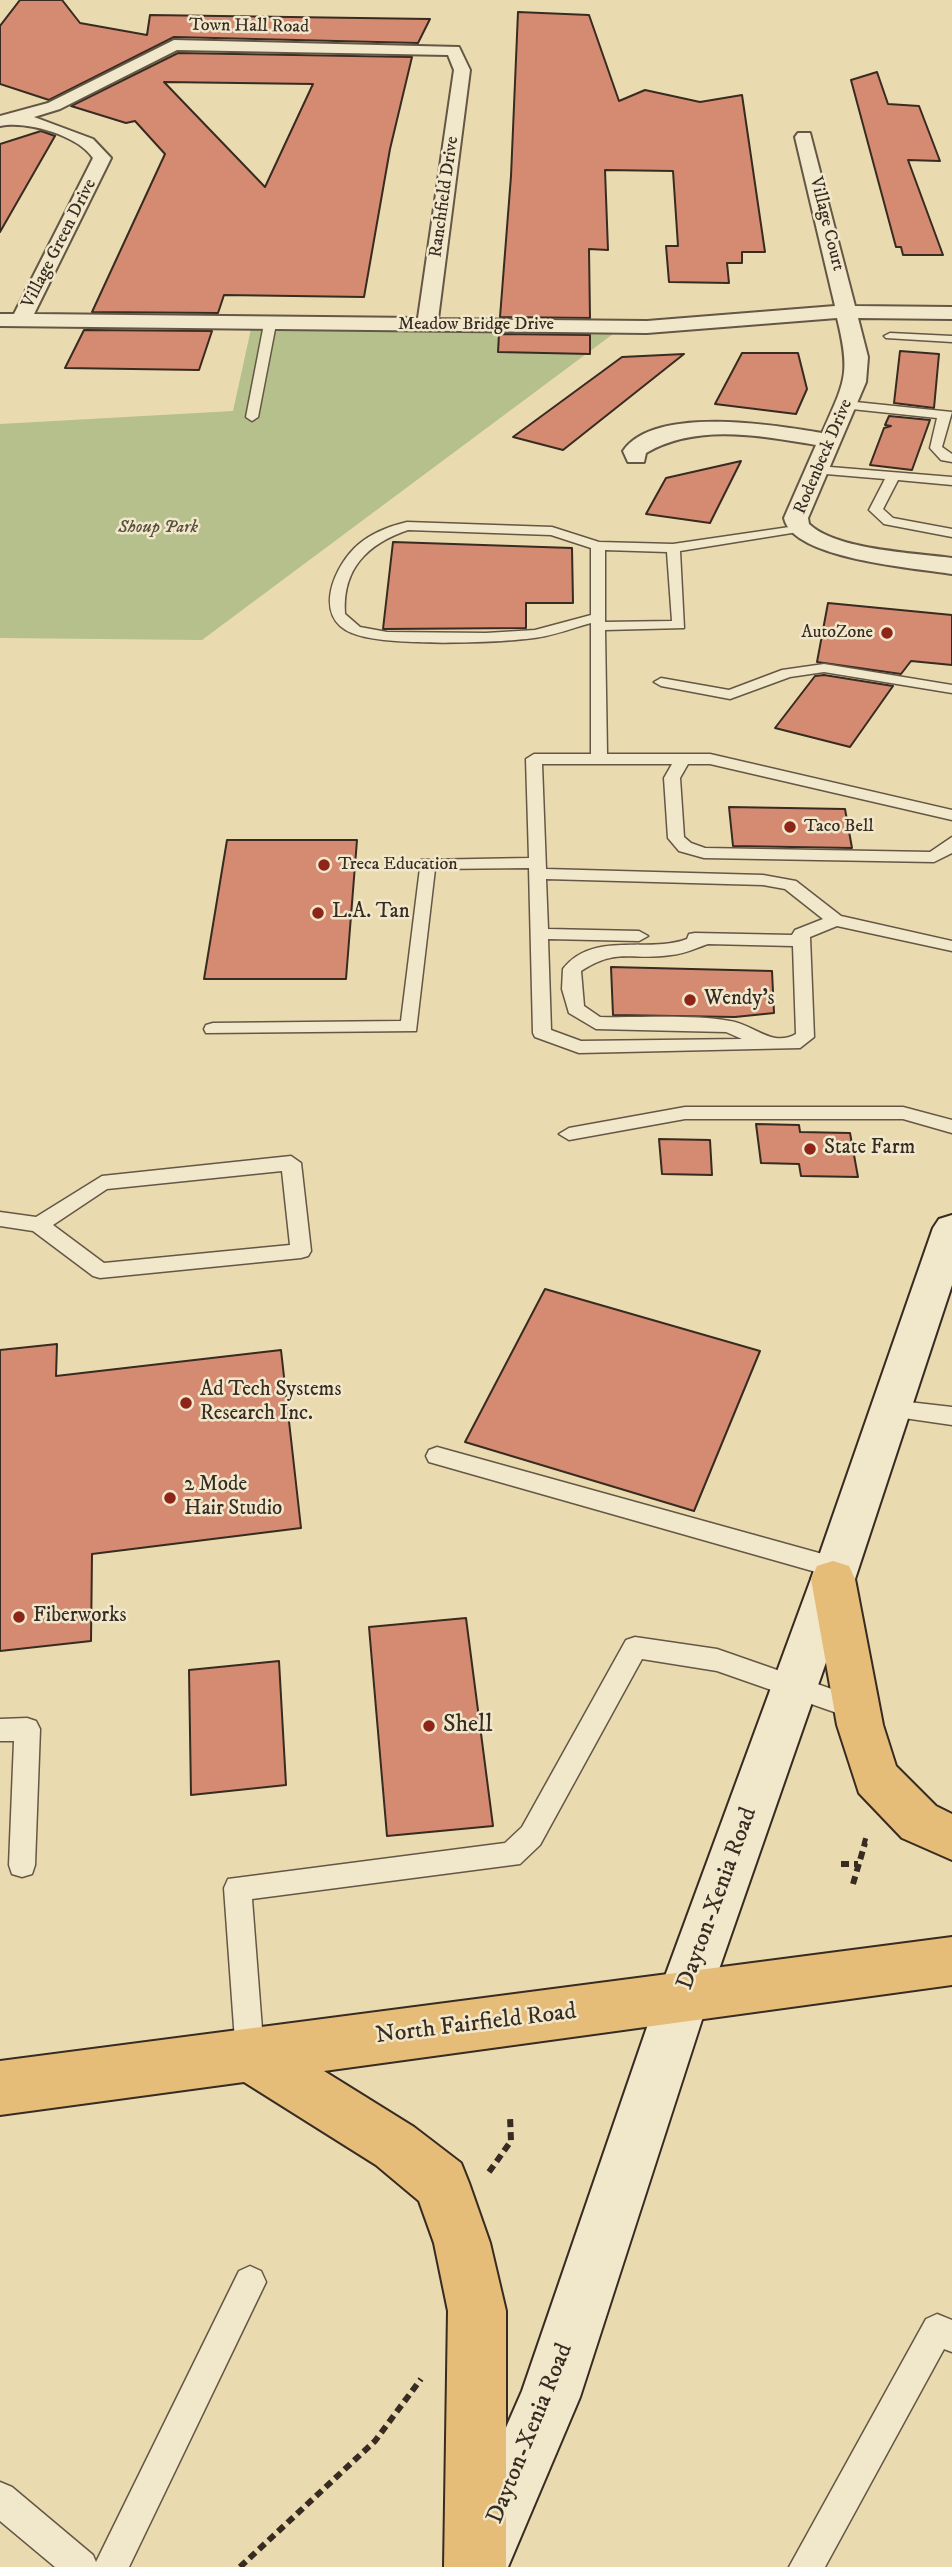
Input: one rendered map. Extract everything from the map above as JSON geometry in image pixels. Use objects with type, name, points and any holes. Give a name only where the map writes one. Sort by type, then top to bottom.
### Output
[{"type":"main road","points":[[835,1573],[857,1709],[876,1779],[919,1822],[952,1838]]},
{"type":"main road","name":"North Fairfield Road","points":[[0,2088],[952,1961]]},
{"type":"main road","points":[[250,2055],[395,2146],[441,2183],[462,2243],[477,2311],[476,2567]]},
{"type":"street","name":"Town Hall Road","points":[[5,116],[54,106],[174,45],[454,50],[461,67]]},
{"type":"street","name":"Ranchfield Drive","points":[[427,326],[461,67]]},
{"type":"street","name":"Village Green Drive","points":[[5,116],[84,140],[97,148],[102,158],[21,320]]},
{"type":"street","name":"Village Court","points":[[804,137],[848,311]]},
{"type":"street","name":"Rodenbeck Drive","points":[[848,311],[857,357],[855,382],[796,518],[798,528],[810,537],[832,544],[952,566]]},
{"type":"street","name":"Meadow Bridge Drive","points":[[0,320],[647,327],[791,313],[952,313]]},
{"type":"street","points":[[636,457],[634,451],[639,447],[669,436],[707,429],[748,429],[831,441]]},
{"type":"street","name":"Dayton-Xenia Road","points":[[476,2567],[550,2398],[683,1998],[891,1409],[943,1286],[952,1228]]},
{"type":"lane","points":[[252,417],[270,324]]},
{"type":"lane","points":[[890,336],[952,339]]},
{"type":"lane","points":[[846,405],[948,415],[936,448],[944,457],[952,458]]},
{"type":"lane","points":[[818,470],[952,481]]},
{"type":"lane","points":[[894,475],[876,510],[889,521],[952,533]]},
{"type":"lane","points":[[673,548],[678,625],[598,622],[535,635],[387,636],[355,630],[338,615],[335,601],[344,570],[359,548],[386,532],[407,526],[552,531],[598,547],[673,548],[798,528]]},
{"type":"lane","points":[[598,547],[599,759]]},
{"type":"lane","points":[[661,682],[730,695],[787,673],[824,668],[952,689]]},
{"type":"lane","points":[[802,937],[805,1037],[793,1045],[579,1047],[542,1033],[534,759],[710,759],[952,816]]},
{"type":"lane","points":[[683,759],[672,778],[676,838],[685,847],[717,853],[934,857],[947,849],[952,842]]},
{"type":"lane","points":[[213,1029],[410,1027],[427,864],[763,880],[790,885],[835,920],[952,946]]},
{"type":"lane","points":[[539,934],[802,937],[835,920]]},
{"type":"lane","points":[[707,938],[671,950],[618,948],[594,953],[572,969],[571,989],[575,1009],[596,1023],[729,1026],[771,1045]]},
{"type":"lane","points":[[569,1134],[685,1113],[903,1113],[952,1126]]},
{"type":"lane","points":[[0,1219],[39,1225],[100,1271],[301,1251],[292,1163],[102,1182],[39,1225]]},
{"type":"lane","points":[[891,1409],[952,1416]]},
{"type":"lane","points":[[436,1456],[835,1573]]},
{"type":"lane","points":[[250,2055],[238,1888],[511,1855],[531,1836],[635,1647],[717,1660],[795,1685],[857,1709]]},
{"type":"lane","points":[[0,1731],[27,1729],[22,1865]]},
{"type":"lane","points":[[111,2567],[250,2282]]},
{"type":"lane","points":[[806,2567],[944,2333]]},
{"type":"lane","points":[[0,2499],[81,2567]]},
{"type":"path","points":[[853,1884],[869,1828]]},
{"type":"path","points":[[841,1864],[858,1864]]},
{"type":"path","points":[[486,2176],[511,2141],[510,2116]]},
{"type":"path","points":[[240,2567],[375,2441],[422,2378]]},
{"type":"green space","name":"Shoup Park","points":[[251,329],[613,334],[202,640],[0,638],[0,424],[233,411]]},
{"type":"building","points":[[20,0],[62,0],[80,23],[147,35],[150,15],[430,19],[418,43],[174,37],[49,100],[0,84],[0,26]]},
{"type":"building","points":[[518,12],[589,15],[619,101],[645,90],[700,102],[742,95],[765,252],[742,252],[742,263],[727,263],[729,283],[669,282],[666,246],[678,246],[673,171],[605,170],[608,250],[589,249],[590,318],[500,317],[511,176]]},
{"type":"building","points":[[178,53],[412,57],[390,149],[364,297],[224,295],[218,313],[92,312],[165,154],[135,121],[126,123],[71,106]],"holes":[[[164,82],[313,84],[265,187]]]},
{"type":"building","points":[[877,72],[888,104],[919,106],[940,161],[908,160],[943,255],[903,255],[901,247],[896,247],[851,80]]},
{"type":"building","points":[[41,131],[55,136],[0,232],[0,144]]},
{"type":"building","points":[[84,330],[212,331],[199,370],[65,368]]},
{"type":"building","points":[[499,334],[590,335],[590,354],[498,352]]},
{"type":"building","points":[[900,351],[939,354],[934,408],[894,403]]},
{"type":"building","points":[[742,353],[798,353],[807,389],[796,414],[715,404]]},
{"type":"building","points":[[684,354],[563,450],[513,437],[622,357]]},
{"type":"building","points":[[889,416],[930,420],[912,470],[870,465],[884,428],[891,426],[885,425]]},
{"type":"building","points":[[741,461],[710,523],[646,514],[666,478]]},
{"type":"building","points":[[393,542],[572,548],[573,603],[526,603],[526,628],[383,629]]},
{"type":"building","name":"AutoZone","points":[[828,603],[952,615],[952,665],[911,661],[901,674],[817,662]]},
{"type":"building","points":[[824,675],[893,686],[850,747],[775,728],[815,676]]},
{"type":"building","name":"Taco Bell","points":[[729,807],[845,809],[852,848],[733,846]]},
{"type":"building","points":[[227,840],[357,840],[346,979],[204,979]]},
{"type":"building","name":"Wendy's","points":[[611,967],[772,971],[774,1013],[735,1017],[613,1015]]},
{"type":"building","points":[[756,1124],[799,1125],[800,1132],[850,1133],[858,1177],[801,1176],[799,1164],[761,1163]]},
{"type":"building","points":[[659,1139],[710,1140],[712,1175],[662,1174]]},
{"type":"building","points":[[545,1289],[760,1351],[694,1511],[465,1442]]},
{"type":"building","points":[[57,1344],[56,1376],[281,1350],[301,1528],[92,1554],[91,1641],[0,1651],[0,1350]]},
{"type":"building","name":"Shell","points":[[466,1618],[493,1826],[387,1836],[369,1627]]},
{"type":"building","points":[[279,1661],[286,1785],[191,1795],[189,1670]]},
{"type":"place","name":"AutoZone","points":[[887,633]]},
{"type":"place","name":"Taco Bell","points":[[790,827]]},
{"type":"place","name":"Treca Education","points":[[324,865]]},
{"type":"place","name":"L.A. Tan","points":[[318,913]]},
{"type":"place","name":"Wendy's","points":[[690,1000]]},
{"type":"place","name":"State Farm","points":[[810,1149]]},
{"type":"place","name":"Ad Tech Systems Research Inc.","points":[[186,1403]]},
{"type":"place","name":"2 Mode Hair Studio","points":[[170,1498]]},
{"type":"place","name":"Fiberworks","points":[[19,1617]]},
{"type":"place","name":"Shell","points":[[429,1726]]}]
